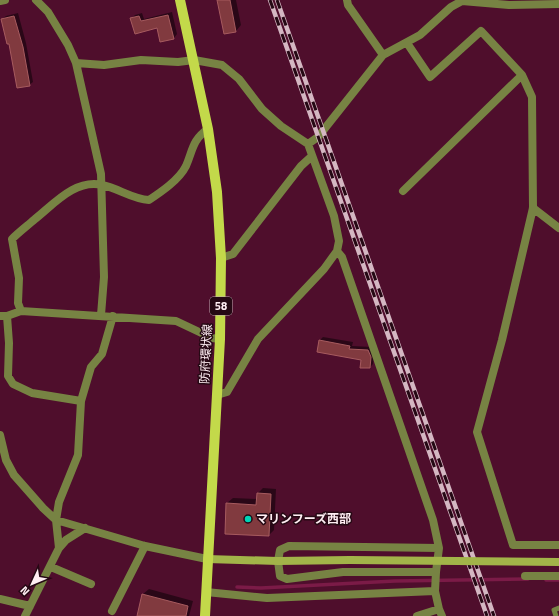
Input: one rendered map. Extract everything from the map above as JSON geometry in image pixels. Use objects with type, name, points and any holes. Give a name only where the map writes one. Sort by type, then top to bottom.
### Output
[{"type":"main road","name":"防府環状線","points":[[180,0],[208,129],[217,192],[222,258],[220,338],[205,616]]},
{"type":"street","points":[[0,1],[5,0]]},
{"type":"street","points":[[36,0],[48,12],[68,45],[76,63],[101,174],[104,277],[101,315]]},
{"type":"street","points":[[347,0],[348,5],[383,55]]},
{"type":"street","points":[[308,144],[318,137],[383,55],[420,35],[451,7],[463,1],[536,5],[559,4]]},
{"type":"street","points":[[407,43],[430,77],[481,31],[522,75],[532,97],[533,208],[502,340],[477,432],[513,545],[559,545]]},
{"type":"street","points":[[76,63],[104,65],[141,60],[178,62],[194,60],[222,65],[239,80],[262,109],[281,126],[308,144],[334,216],[339,241],[337,251],[324,269],[258,339],[227,392],[217,395]]},
{"type":"street","points":[[403,191],[522,75]]},
{"type":"street","points":[[21,311],[18,303],[19,278],[12,239],[58,199],[71,190],[92,183],[101,184],[141,200],[149,200],[178,176],[185,167],[194,142],[208,129]]},
{"type":"street","points":[[222,258],[233,254],[301,166],[312,156]]},
{"type":"street","points":[[533,208],[559,228]]},
{"type":"street","points":[[337,251],[344,263],[428,504],[439,548],[435,581],[440,612],[417,616]]},
{"type":"street","points":[[81,401],[32,393],[13,384],[8,376],[9,343],[3,316],[21,311],[176,321],[212,338],[220,338]]},
{"type":"street","points":[[59,548],[56,520],[59,502],[78,455],[81,401],[92,367],[102,354],[113,316]]},
{"type":"street","points":[[0,435],[6,460],[14,475],[43,508],[56,520],[145,546],[207,559],[278,561],[350,560],[559,562]]},
{"type":"street","points":[[25,616],[51,567],[59,548],[66,540],[85,528]]},
{"type":"street","points":[[112,611],[145,546]]},
{"type":"street","points":[[435,581],[343,572],[287,579],[280,576],[278,561],[280,550],[288,546],[439,548]]},
{"type":"street","points":[[51,567],[91,584]]},
{"type":"street","points":[[525,576],[559,576]]},
{"type":"street","points":[[206,592],[267,598],[435,581]]},
{"type":"street","points":[[0,599],[30,606]]},
{"type":"lane","points":[[556,616],[554,610],[559,608]]},
{"type":"building","points":[[217,0],[230,0],[236,32],[224,34]]},
{"type":"building","points":[[168,15],[174,39],[160,42],[157,28],[135,34],[130,18],[139,16],[141,21]]},
{"type":"building","points":[[14,16],[23,47],[30,86],[17,88],[9,44],[7,44],[1,19]]},
{"type":"building","points":[[319,340],[350,346],[349,349],[368,350],[371,357],[370,368],[360,368],[361,360],[317,352]]},
{"type":"building","name":"マリンフーズ西部","points":[[257,493],[271,494],[269,536],[225,534],[226,503],[256,505]]},
{"type":"building","points":[[142,594],[188,606],[186,616],[137,616]]},
{"type":"waterway","points":[[237,587],[261,588],[395,581],[528,579]]},
{"type":"waterway","points":[[546,580],[559,580]]},
{"type":"railway","points":[[270,0],[487,616]]},
{"type":"railway","points":[[277,0],[494,616]]},
{"type":"place","name":"マリンフーズ西部","points":[[248,519]]}]
